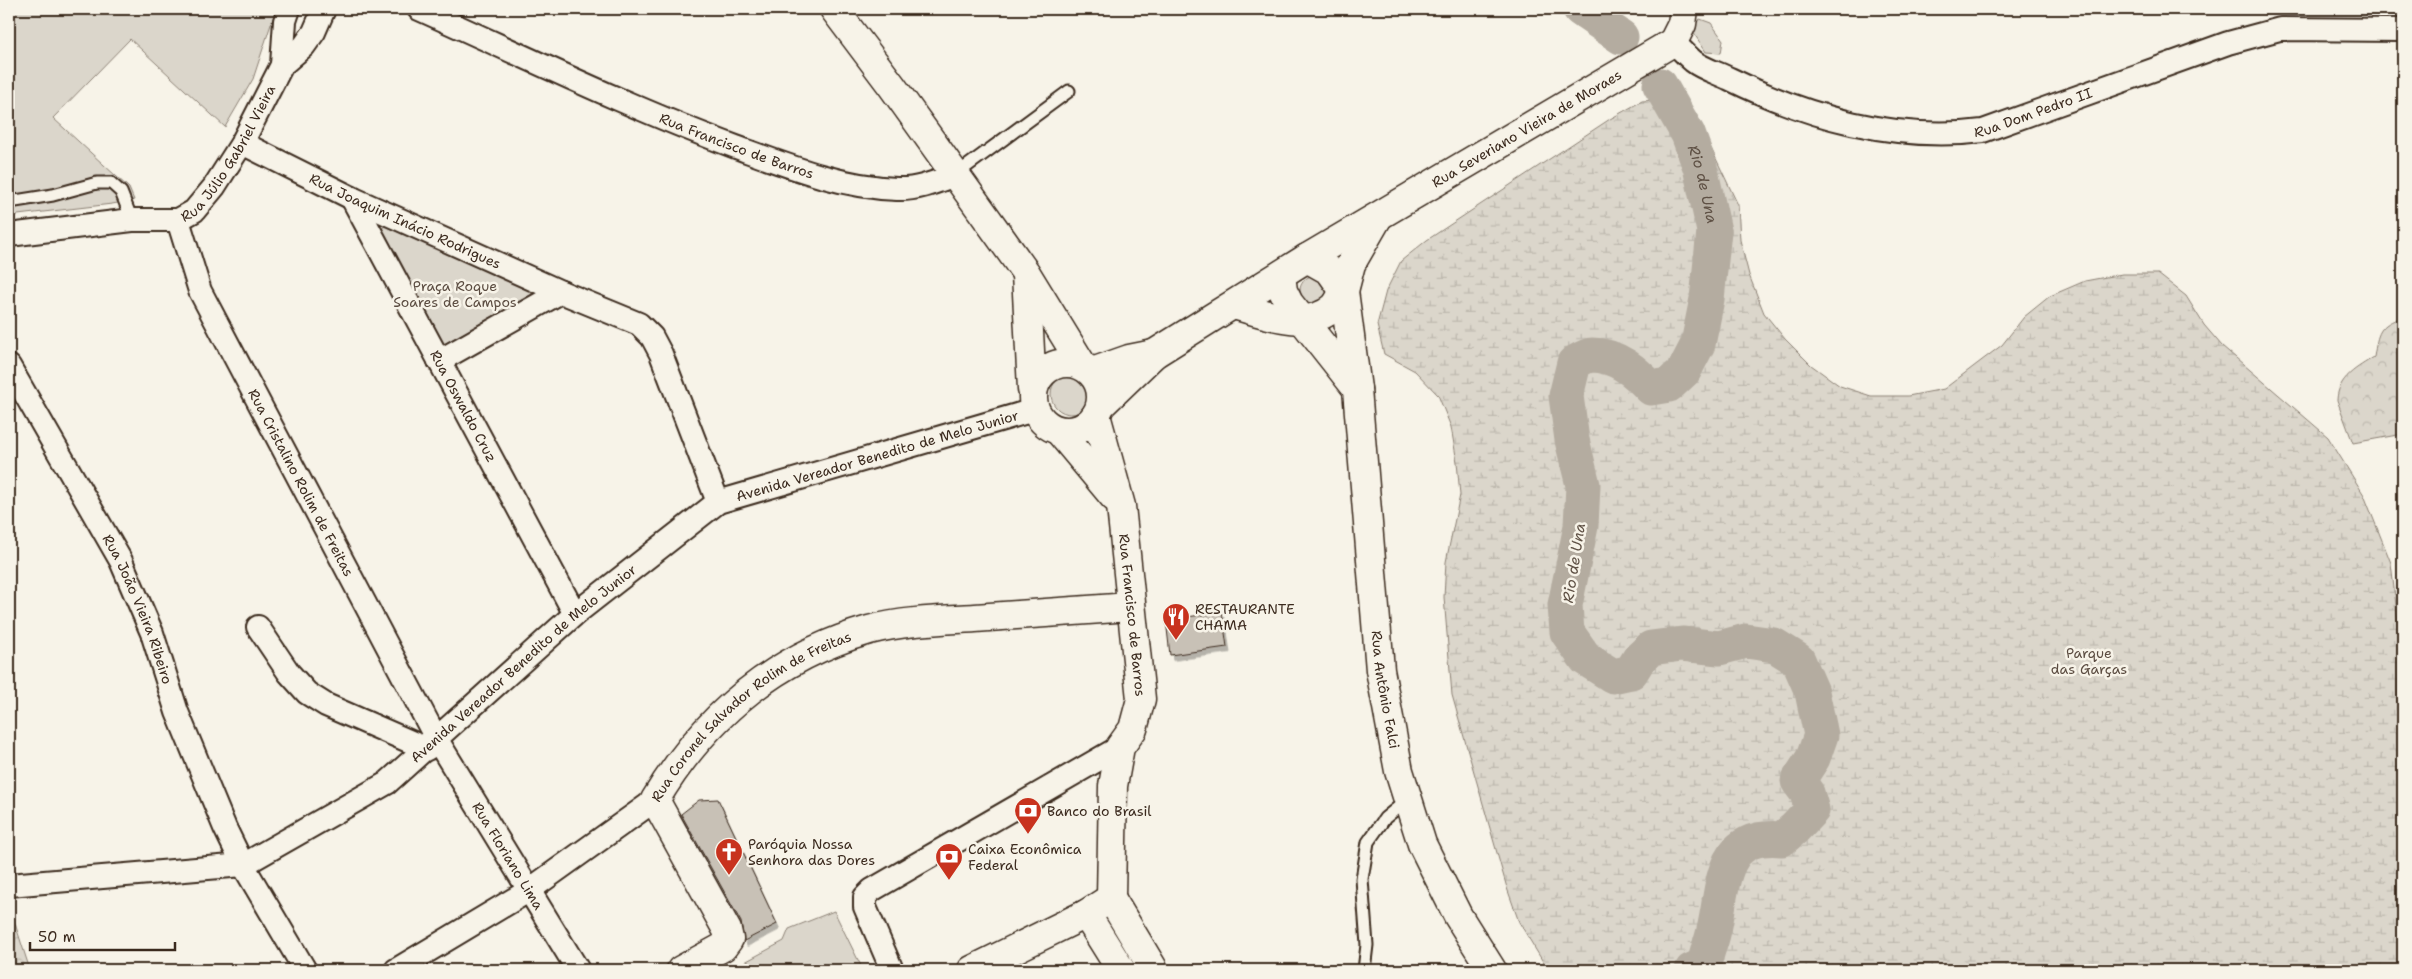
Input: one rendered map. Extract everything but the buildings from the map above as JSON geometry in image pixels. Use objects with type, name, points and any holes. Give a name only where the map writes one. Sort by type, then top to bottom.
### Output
[{"type":"main road","points":[[834,9],[892,86],[1026,273],[1098,382],[1101,393],[1098,410],[1080,428],[1059,431]]},
{"type":"main road","points":[[856,9],[878,49],[892,86]]},
{"type":"main road","points":[[1673,42],[1682,24],[1684,9]]},
{"type":"main road","name":"Rua Severiano Vieira de Moraes","points":[[1098,410],[1154,354],[1380,214],[1673,42]]},
{"type":"main road","name":"Rua Severiano Vieira de Moraes","points":[[1234,305],[1284,319],[1302,319],[1321,315],[1334,307],[1344,291],[1358,250],[1380,214]]},
{"type":"main road","name":"Rua Antônio Falci","points":[[1307,258],[1330,271],[1344,291],[1357,389],[1380,670],[1400,770],[1422,844],[1458,916],[1492,970]]},
{"type":"main road","points":[[1026,273],[1033,399],[1044,424],[1059,431],[1121,506]]},
{"type":"main road","points":[[1281,275],[1283,290],[1289,303],[1357,389]]},
{"type":"main road","name":"Rua Severiano Vieira de Moraes","points":[[1088,369],[1154,354]]},
{"type":"main road","points":[[1033,399],[1043,371],[1062,362],[1088,369]]},
{"type":"main road","name":"Rua Francisco de Barros","points":[[1098,410],[1121,506],[1130,607],[1141,698],[1132,730],[1120,747],[1113,786],[1111,898]]},
{"type":"main road","name":"Rua Coronel Salvador Rolim de Freitas","points":[[655,800],[674,769],[701,736],[734,702],[767,678],[811,651],[871,630],[933,621],[1130,607]]},
{"type":"main road","points":[[655,800],[727,930],[729,939],[723,946],[681,970]]},
{"type":"main road","points":[[972,970],[1086,914],[1111,898],[1154,970]]},
{"type":"main road","points":[[1086,914],[1121,970]]},
{"type":"street","name":"Rua Júlio Gabriel Vieira","points":[[9,235],[132,220],[178,220],[194,211],[214,187],[242,143],[282,64],[285,21],[289,9]]},
{"type":"street","name":"Rua Júlio Gabriel Vieira","points":[[282,64],[304,46],[314,32],[324,9]]},
{"type":"street","name":"Rua Francisco de Barros","points":[[419,9],[583,84],[699,133],[809,174],[898,189],[926,186],[955,175]]},
{"type":"street","name":"Rua Dom Pedro II","points":[[1673,42],[1694,62],[1755,92],[1792,106],[1863,126],[1951,135],[1983,131],[2228,43],[2280,29],[2403,30]]},
{"type":"street","name":"Rua Joaquim Inácio Rodrigues","points":[[242,143],[352,198],[561,292],[639,324],[652,337],[660,354],[718,502]]},
{"type":"street","name":"Rua Oswaldo Cruz","points":[[352,198],[575,614]]},
{"type":"street","name":"Rua Cristalino Rolim de Freitas","points":[[178,220],[200,292],[432,744]]},
{"type":"street","points":[[439,361],[561,292]]},
{"type":"street","name":"Rua João Vieira Ribeiro","points":[[9,366],[121,561],[152,633],[177,712],[243,865],[305,970]]},
{"type":"street","name":"Avenida Vereador Benedito de Melo Junior","points":[[10,880],[243,865],[387,783],[575,614],[718,502],[1033,399]]},
{"type":"street","points":[[258,627],[289,673],[307,693],[326,705],[432,744]]},
{"type":"street","name":"Rua Floriano Lima","points":[[432,744],[578,970]]},
{"type":"street","points":[[892,970],[865,907],[865,897],[872,890],[1120,747]]},
{"type":"street","name":"Rua Coronel Salvador Rolim de Freitas","points":[[396,970],[528,891],[655,800]]},
{"type":"lane","points":[[955,175],[1069,91]]},
{"type":"lane","points":[[9,202],[53,195],[97,183],[111,183],[121,192],[132,220]]},
{"type":"lane","points":[[1364,970],[1367,945],[1362,879],[1368,842],[1386,818],[1408,798]]},
{"type":"green space","points":[[9,9],[276,9],[253,79],[225,127],[130,39],[53,118],[129,188],[134,200],[9,216]]},
{"type":"green space","points":[[1700,19],[1711,23],[1723,40],[1721,53],[1706,52],[1691,29]]},
{"type":"green space","name":"Parque das Garças","points":[[1684,98],[1701,127],[1738,205],[1740,240],[1749,275],[1764,313],[1785,339],[1811,365],[1840,386],[1871,396],[1908,396],[1944,389],[2002,345],[2024,317],[2050,296],[2085,281],[2122,274],[2158,274],[2186,296],[2204,325],[2222,346],[2328,437],[2364,495],[2391,563],[2400,639],[2397,710],[2403,723],[2403,970],[1548,970],[1519,922],[1507,888],[1452,695],[1444,597],[1446,562],[1460,495],[1451,427],[1438,395],[1415,371],[1384,354],[1377,325],[1386,291],[1401,261],[1427,240],[1610,119],[1642,101]]},
{"type":"green space","name":"Praça Roque Soares de Campos","points":[[388,222],[527,285],[532,294],[439,347],[380,231]]},
{"type":"green space","points":[[1312,275],[1322,276],[1332,298],[1307,306],[1300,293],[1300,289],[1303,282]]},
{"type":"green space","points":[[2403,317],[2403,434],[2353,443],[2337,400],[2338,392],[2350,374],[2374,357],[2378,336],[2384,327],[2388,323]]},
{"type":"green space","points":[[1075,374],[1082,377],[1088,383],[1091,394],[1090,402],[1082,411],[1075,414],[1067,414],[1060,411],[1052,402],[1051,390],[1054,383],[1063,375]]},
{"type":"green space","points":[[9,905],[30,970],[9,970]]},
{"type":"green space","points":[[834,911],[863,970],[730,970],[784,941],[789,929]]},
{"type":"waterway","name":"Rio de Una","points":[[1580,9],[1621,37]]},
{"type":"waterway","name":"Rio de Una","points":[[1660,85],[1688,134],[1700,167],[1714,231],[1707,299],[1698,344],[1684,371],[1669,385],[1651,388],[1639,376],[1618,361],[1610,358],[1590,355],[1574,363],[1566,396],[1572,440],[1583,485],[1581,526],[1565,605],[1567,632],[1586,659],[1613,676],[1631,672],[1639,659],[1651,648],[1682,644],[1719,648],[1746,641],[1774,645],[1798,660],[1812,692],[1821,735],[1813,758],[1798,781],[1807,793],[1812,810],[1782,839],[1759,840],[1743,846],[1732,858],[1725,873],[1714,929],[1705,959],[1701,965],[1692,970]]},
{"type":"place","name":"RESTAURANTE CHAMA","points":[[1176,641]]},
{"type":"place","name":"Banco do Brasil","points":[[1028,835]]},
{"type":"place","name":"Paróquia Nossa Senhora das Dores","points":[[729,876]]},
{"type":"place","name":"Caixa Econômica Federal","points":[[949,881]]}]
